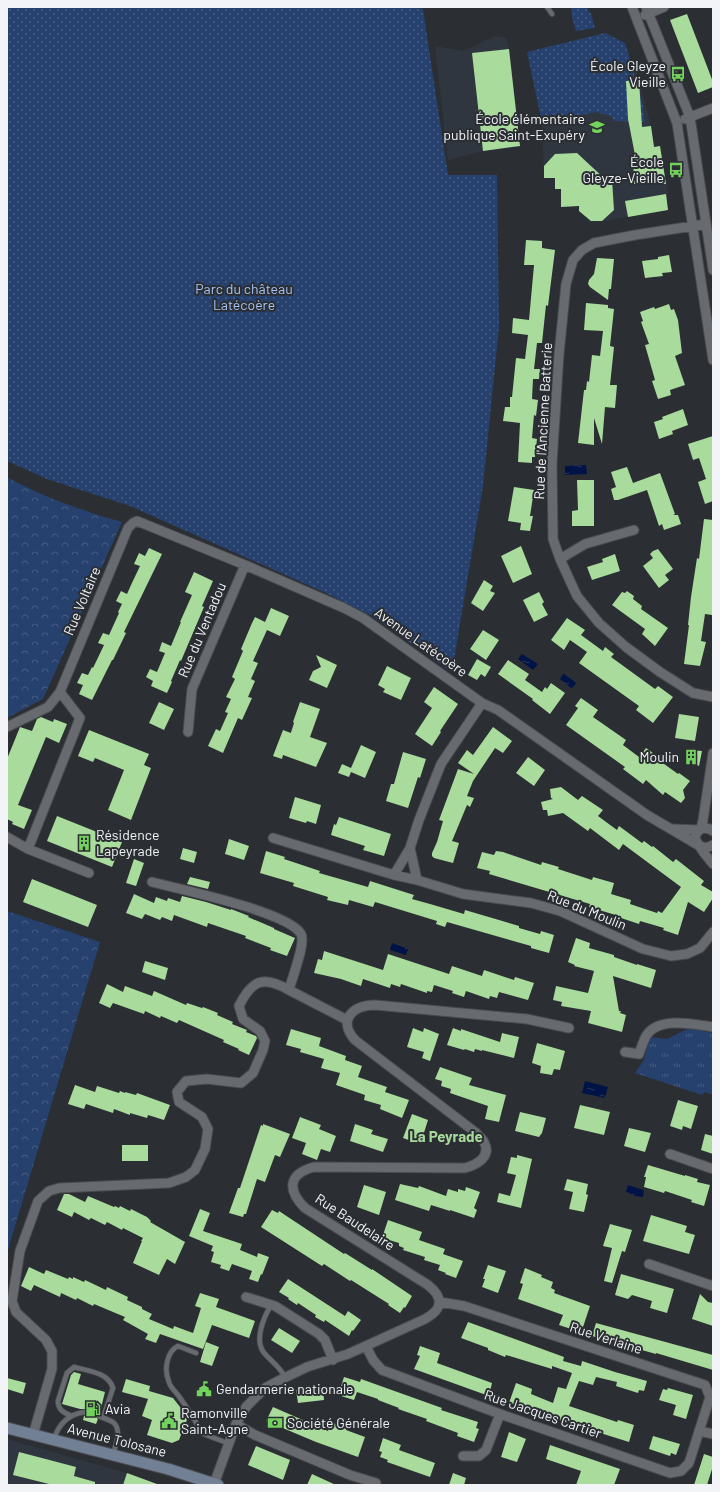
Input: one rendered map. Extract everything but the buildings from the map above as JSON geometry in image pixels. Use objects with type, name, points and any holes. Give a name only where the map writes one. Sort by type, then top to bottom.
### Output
[{"type":"main road","name":"Avenue Tolosane","points":[[7,1428],[180,1472],[216,1484]]},
{"type":"street","points":[[632,7],[677,123],[713,360]]},
{"type":"street","points":[[636,19],[648,10],[664,7]]},
{"type":"street","points":[[648,10],[690,117],[713,270]]},
{"type":"street","points":[[677,123],[713,108]]},
{"type":"street","name":"Rue de l'Ancienne Batterie","points":[[706,224],[594,243],[582,250],[573,260],[566,284],[552,463],[553,539],[560,560],[577,596],[600,623],[660,672],[693,693],[713,697]]},
{"type":"street","name":"Avenue Latécoère","points":[[133,523],[137,521],[142,522],[344,608],[363,618],[482,703],[498,710],[647,815],[699,846],[713,864]]},
{"type":"street","name":"Rue Voltaire","points":[[7,727],[48,708],[60,692],[128,528],[133,523]]},
{"type":"street","points":[[560,560],[586,544],[634,530]]},
{"type":"street","name":"Rue du Ventadou","points":[[188,732],[192,689],[245,565]]},
{"type":"street","points":[[28,849],[80,718],[60,692]]},
{"type":"street","points":[[394,875],[410,848],[419,820],[441,764],[482,703]]},
{"type":"street","points":[[713,753],[703,820],[696,835],[696,842],[699,846],[706,848],[713,845]]},
{"type":"street","name":"Avenue Latécoère","points":[[671,829],[707,828],[713,831]]},
{"type":"street","points":[[7,837],[28,849],[89,873]]},
{"type":"street","name":"Rue du Moulin","points":[[274,838],[394,875],[418,880],[463,894],[531,903],[560,911],[643,949],[672,956],[687,954],[700,948],[713,932]]},
{"type":"street","points":[[410,848],[418,880]]},
{"type":"street","points":[[152,882],[239,904],[286,921],[301,933],[303,942],[289,990]]},
{"type":"street","points":[[33,1435],[52,1369],[52,1351],[46,1340],[16,1312],[12,1301],[20,1251],[38,1201],[49,1191],[60,1188],[169,1184],[186,1178],[191,1174],[195,1170],[205,1149],[208,1129],[202,1117],[179,1102],[176,1092],[186,1081],[207,1079],[241,1084],[253,1073],[263,1050],[265,1041],[260,1031],[243,1020],[239,1006],[246,992],[254,985],[264,981],[278,984],[347,1020],[357,1009],[367,1005],[376,1005],[527,1019],[569,1028]]},
{"type":"street","name":"Rue Baudelaire","points":[[347,1020],[349,1033],[355,1040],[480,1137],[484,1141],[486,1148],[485,1155],[475,1166],[465,1168],[314,1167],[304,1170],[297,1175],[293,1181],[292,1187],[294,1194],[305,1208],[428,1285],[434,1290],[440,1302]]},
{"type":"street","points":[[624,1052],[639,1054],[647,1035],[660,1025],[688,1023],[713,1027]]},
{"type":"street","points":[[670,1154],[713,1169]]},
{"type":"street","points":[[649,1264],[713,1286]]},
{"type":"street","points":[[246,1297],[271,1305],[320,1334],[325,1340],[333,1360]]},
{"type":"street","points":[[216,1484],[236,1424],[246,1407],[265,1388],[285,1377],[308,1367],[333,1360],[434,1314],[440,1302]]},
{"type":"street","name":"Rue Verlaine","points":[[440,1302],[464,1306],[705,1386],[710,1397],[699,1431]]},
{"type":"street","name":"Rue Jacques Cartier","points":[[366,1346],[373,1360],[382,1370],[500,1414],[670,1473],[682,1471],[689,1463],[699,1431]]},
{"type":"street","points":[[462,1456],[479,1456],[486,1450],[500,1414]]},
{"type":"street","points":[[236,1424],[255,1435],[350,1475],[376,1483]]},
{"type":"street","points":[[699,1431],[713,1434]]},
{"type":"lane","points":[[547,7],[552,14]]},
{"type":"lane","points":[[271,1305],[266,1313],[260,1343],[262,1351],[280,1368],[285,1377]]},
{"type":"lane","points":[[196,1353],[178,1346],[172,1349],[168,1358],[166,1371],[169,1383],[196,1421],[201,1433],[230,1444]]},
{"type":"lane","points":[[72,1416],[64,1413],[58,1405],[58,1401],[67,1373],[74,1367],[101,1374],[112,1383],[113,1388],[101,1417],[113,1422],[116,1427],[118,1435],[113,1455]]},
{"type":"lane","points":[[54,1440],[57,1431],[63,1422],[72,1416],[85,1412]]},
{"type":"shaded area","name":"École élémentaire publique Saint-Exupéry","points":[[605,33],[625,43],[639,80],[655,147],[660,146],[668,194],[666,195],[668,210],[591,222],[579,211],[579,206],[561,207],[561,189],[555,178],[544,178],[542,123],[527,52]]},
{"type":"shaded area","points":[[495,36],[506,38],[509,49],[520,147],[483,151],[448,160],[435,46],[464,51]]},
{"type":"shaded area","points":[[7,1439],[127,1473],[159,1485],[7,1485]]},
{"type":"green space","name":"Parc du château Latécoère","points":[[7,7],[410,7],[423,9],[448,175],[497,175],[499,327],[483,486],[452,672],[372,616],[326,593],[130,506],[47,479],[7,461]]},
{"type":"green space","points":[[571,7],[586,7],[591,14],[595,28],[576,31]]},
{"type":"green space","points":[[605,33],[625,43],[643,106],[645,122],[614,121],[611,116],[596,112],[542,123],[527,52]]},
{"type":"green space","points":[[7,477],[63,503],[122,522],[43,699],[7,718]]},
{"type":"green space","points":[[7,911],[100,942],[7,1253]]},
{"type":"green space","points":[[689,1028],[713,1033],[713,1095],[705,1092],[702,1095],[635,1073],[644,1060],[650,1037],[667,1039]]},
{"type":"water","points":[[586,465],[587,474],[565,475],[565,466]]},
{"type":"water","points":[[522,654],[538,664],[533,670],[518,659]]},
{"type":"water","points":[[563,674],[575,682],[576,684],[572,688],[560,679]]},
{"type":"water","points":[[392,943],[408,949],[406,955],[390,950]]},
{"type":"water","points":[[585,1081],[608,1087],[605,1098],[582,1093]]},
{"type":"water","points":[[628,1185],[644,1190],[643,1197],[635,1196],[626,1192]]},
{"type":"place","name":"École Gleyze Vieille","points":[[678,74]]},
{"type":"place","name":"École élémentaire publique Saint-Exupéry","points":[[597,127]]},
{"type":"place","name":"École Gleyze-Vieille","points":[[676,170]]},
{"type":"place","name":"Moulin","points":[[691,757]]},
{"type":"place","name":"Résidence Lapeyrade","points":[[84,843]]},
{"type":"place","name":"Gendarmerie nationale","points":[[204,1389]]},
{"type":"place","name":"Avia","points":[[93,1409]]},
{"type":"place","name":"Ramonville Saint-Agne","points":[[169,1421]]},
{"type":"place","name":"Société Générale","points":[[275,1423]]},
{"type":"district","name":"La Peyrade","points":[[446,1137]]}]
